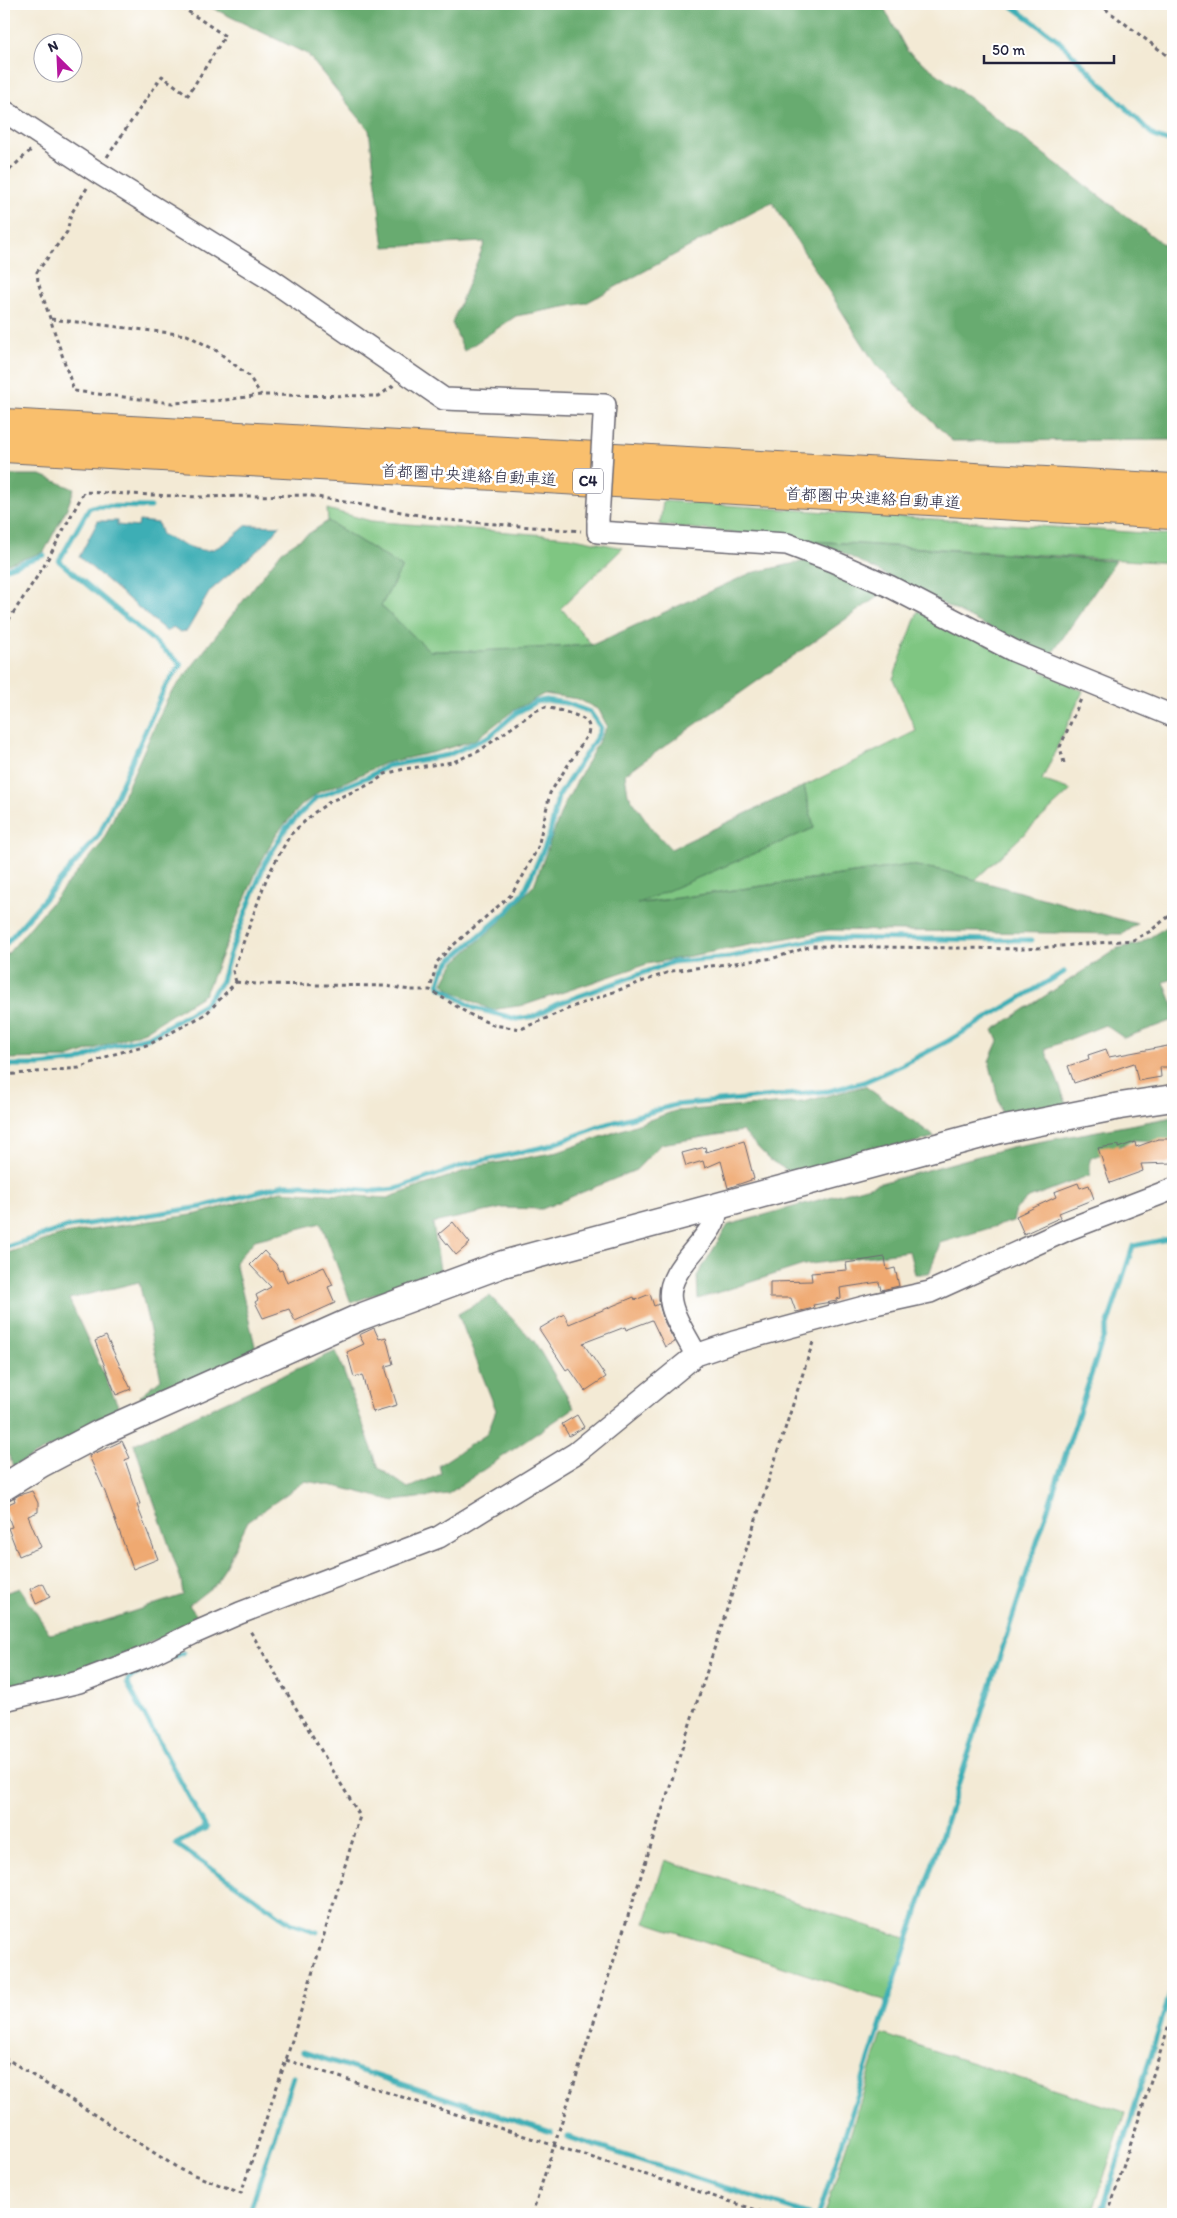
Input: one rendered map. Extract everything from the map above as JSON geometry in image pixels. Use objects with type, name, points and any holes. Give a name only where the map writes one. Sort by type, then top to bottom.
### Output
[{"type":"highway","name":"首都圏中央連絡自動車道","points":[[4,423],[1173,488]]},
{"type":"highway","name":"首都圏中央連絡自動車道","points":[[4,448],[1173,515]]},
{"type":"street","points":[[4,111],[97,172],[270,279],[444,399],[604,405],[594,526],[598,532],[786,544],[832,561],[889,586],[1014,651],[1173,716]]},
{"type":"street","points":[[4,1487],[41,1464],[100,1433],[360,1317],[431,1289],[503,1264],[1000,1130],[1173,1098]]},
{"type":"street","points":[[4,1700],[79,1682],[145,1658],[192,1634],[240,1614],[439,1537],[576,1453],[696,1355],[734,1342],[930,1292],[1070,1229],[1173,1189]]},
{"type":"street","points":[[696,1355],[673,1310],[670,1300],[672,1284],[687,1258],[716,1219],[716,1207]]},
{"type":"path","points":[[177,4],[225,36],[188,95],[162,76],[71,214],[67,232],[37,272],[38,282],[74,391],[172,403],[225,400],[261,395],[379,396],[409,375]]},
{"type":"path","points":[[1099,4],[1173,60]]},
{"type":"path","points":[[4,175],[44,138]]},
{"type":"path","points":[[51,320],[187,335],[217,351],[249,376],[261,395]]},
{"type":"path","points":[[4,627],[44,566],[84,492],[198,497],[306,495],[446,520],[594,526]]},
{"type":"path","points":[[1064,764],[1060,747],[1089,681]]},
{"type":"path","points":[[236,982],[233,970],[267,877],[290,835],[315,812],[332,801],[364,787],[385,774],[404,769],[453,762],[479,751],[545,706],[581,718],[587,722],[590,728],[588,734],[550,793],[538,846],[523,876],[511,895],[450,948],[437,962],[430,990]]},
{"type":"path","points":[[236,982],[386,986],[410,990],[430,990],[469,1014],[493,1025],[521,1029],[577,1005],[672,971],[774,958],[812,946],[1026,949],[1133,940],[1149,932],[1173,913]]},
{"type":"path","points":[[4,1075],[79,1068],[112,1055],[150,1044],[206,1014],[236,982]]},
{"type":"path","points":[[532,2214],[814,1343],[817,1320]]},
{"type":"path","points":[[4,2057],[181,2170],[241,2193],[286,2060],[360,1816],[240,1614]]},
{"type":"path","points":[[1108,2214],[1173,2013]]},
{"type":"path","points":[[4,2073],[8,2060]]},
{"type":"path","points":[[286,2060],[769,2214]]},
{"type":"green space","points":[[204,4],[882,4],[907,51],[1163,244],[1173,245],[1173,440],[952,441],[876,365],[772,202],[586,303],[516,316],[464,351],[452,323],[485,242],[384,247],[369,130],[307,54]]},
{"type":"green space","points":[[4,475],[41,475],[74,489],[68,506],[44,552],[4,565]]},
{"type":"green space","points":[[663,501],[1173,535],[1173,563],[796,540],[660,525]]},
{"type":"green space","points":[[327,509],[371,521],[570,537],[623,548],[561,608],[592,645],[477,651],[430,651],[381,606],[402,567],[328,521]]},
{"type":"green space","points":[[328,521],[402,567],[381,606],[430,651],[477,651],[592,645],[751,573],[814,559],[883,593],[625,774],[628,794],[653,830],[671,849],[804,786],[814,828],[637,904],[910,865],[940,870],[1137,924],[1122,934],[830,930],[647,964],[525,1005],[491,1010],[450,990],[443,983],[454,963],[503,919],[534,885],[563,807],[607,726],[599,710],[578,699],[544,694],[513,711],[475,740],[435,752],[385,763],[319,792],[302,805],[277,833],[259,866],[205,994],[145,1031],[68,1058],[4,1059],[4,958],[102,843],[168,697],[282,551]]},
{"type":"green space","points":[[796,540],[1116,561],[1049,658],[841,552]]},
{"type":"green space","points":[[918,611],[1083,691],[1042,780],[1071,790],[975,880],[940,870],[910,865],[634,904],[814,828],[804,786],[916,731],[893,679]]},
{"type":"green space","points":[[1173,923],[1173,979],[1164,982],[1173,1005],[1173,1020],[1124,1038],[1105,1025],[1045,1049],[1067,1105],[1002,1115],[989,1061],[998,1041],[993,1030],[1118,948],[1139,944]]},
{"type":"green space","points":[[865,1086],[935,1137],[795,1175],[770,1160],[742,1131],[661,1144],[636,1170],[542,1209],[503,1208],[433,1223],[440,1270],[351,1303],[321,1223],[255,1240],[235,1262],[257,1354],[149,1402],[140,1396],[161,1379],[139,1282],[69,1299],[121,1412],[13,1466],[4,1445],[4,1254],[64,1234],[197,1214],[281,1191],[387,1198],[479,1166],[558,1152],[675,1111],[803,1102]]},
{"type":"green space","points":[[1173,1117],[1173,1139],[1134,1140],[1090,1159],[1090,1175],[1029,1198],[1016,1209],[1013,1221],[940,1243],[929,1274],[915,1274],[909,1251],[804,1265],[698,1299],[697,1276],[728,1225],[1011,1147]]},
{"type":"green space","points":[[490,1296],[534,1341],[574,1408],[448,1494],[394,1501],[339,1487],[305,1481],[248,1521],[217,1583],[189,1605],[201,1621],[88,1669],[4,1692],[4,1593],[20,1588],[50,1634],[98,1623],[183,1595],[181,1580],[134,1444],[336,1351],[379,1468],[408,1488],[441,1474],[439,1465],[487,1434],[496,1410],[458,1314]]},
{"type":"green space","points":[[665,1860],[909,1939],[888,2001],[645,1922]]},
{"type":"green space","points":[[882,2034],[1125,2112],[1092,2214],[825,2213]]},
{"type":"water","points":[[98,521],[117,521],[117,525],[138,527],[139,521],[158,523],[162,535],[199,550],[215,548],[223,544],[247,525],[280,526],[265,544],[210,591],[187,631],[180,632],[173,627],[167,632],[79,557]]},
{"type":"building","points":[[1173,1045],[1173,1067],[1160,1067],[1161,1077],[1138,1081],[1134,1063],[1074,1083],[1068,1066],[1089,1059],[1088,1055],[1106,1049],[1109,1057]]},
{"type":"building","points":[[1158,1139],[1173,1139],[1173,1163],[1141,1164],[1143,1171],[1110,1183],[1098,1148],[1118,1145],[1118,1148],[1135,1142],[1136,1147]]},
{"type":"building","points":[[744,1141],[754,1179],[728,1188],[721,1161],[705,1168],[703,1161],[686,1166],[682,1153],[705,1147],[706,1152]]},
{"type":"building","points":[[1078,1183],[1080,1188],[1089,1185],[1094,1199],[1059,1213],[1061,1217],[1024,1234],[1016,1216],[1056,1197],[1054,1192]]},
{"type":"building","points":[[453,1222],[470,1243],[456,1255],[439,1234]]},
{"type":"building","points":[[264,1251],[276,1264],[279,1271],[282,1270],[287,1283],[324,1267],[333,1285],[328,1287],[335,1303],[295,1321],[289,1309],[263,1318],[255,1302],[258,1300],[256,1295],[271,1287],[250,1265]]},
{"type":"building","points":[[885,1257],[887,1270],[895,1268],[899,1286],[881,1290],[879,1282],[840,1288],[841,1298],[837,1299],[837,1301],[813,1305],[814,1308],[796,1312],[791,1298],[770,1298],[770,1282],[812,1281],[811,1273],[847,1270],[846,1263]]},
{"type":"building","points":[[650,1294],[654,1306],[659,1304],[664,1321],[675,1342],[665,1347],[652,1320],[626,1330],[625,1327],[583,1343],[606,1377],[585,1391],[569,1368],[566,1370],[539,1329],[564,1314],[569,1324],[634,1297],[635,1300]]},
{"type":"building","points":[[374,1328],[379,1339],[386,1337],[393,1364],[386,1366],[386,1370],[397,1405],[373,1412],[362,1375],[354,1377],[347,1352],[364,1344],[359,1335]]},
{"type":"building","points":[[106,1336],[131,1389],[116,1395],[95,1341]]},
{"type":"building","points":[[577,1415],[584,1427],[569,1436],[562,1424]]},
{"type":"building","points":[[122,1441],[130,1458],[125,1460],[140,1504],[137,1505],[158,1559],[133,1569],[105,1492],[89,1456]]},
{"type":"building","points":[[32,1491],[38,1503],[38,1512],[28,1516],[41,1547],[19,1556],[8,1528],[12,1527],[4,1506],[15,1501],[14,1498],[19,1495]]},
{"type":"building","points":[[43,1583],[50,1597],[36,1604],[30,1589]]},
{"type":"waterway","points":[[1009,4],[1057,39],[1154,136],[1173,143]]},
{"type":"waterway","points":[[4,946],[99,835],[165,687],[181,664],[59,561],[89,508],[95,506],[151,507]]},
{"type":"waterway","points":[[4,569],[44,555]]},
{"type":"waterway","points":[[4,1065],[40,1065],[78,1061],[108,1047],[149,1037],[204,1005],[222,981],[229,956],[264,865],[286,828],[316,798],[370,776],[387,766],[448,755],[490,736],[516,713],[536,702],[546,700],[566,703],[590,712],[601,728],[558,797],[549,837],[524,892],[507,912],[450,961],[443,971],[439,983],[441,987],[474,1008],[517,1019],[535,1016],[557,1004],[673,962],[730,957],[823,938],[1032,940]]},
{"type":"waterway","points":[[4,1248],[68,1227],[202,1207],[283,1185],[375,1191],[396,1189],[467,1164],[548,1146],[601,1126],[675,1105],[829,1091],[864,1082],[948,1041],[1064,972]]},
{"type":"waterway","points":[[819,2214],[1133,1246],[1173,1238]]},
{"type":"waterway","points":[[183,1653],[129,1678],[127,1683],[206,1828],[176,1844],[291,1923],[317,1932]]},
{"type":"waterway","points":[[1101,2214],[1173,1984]]},
{"type":"waterway","points":[[303,2052],[551,2132]]},
{"type":"waterway","points":[[249,2214],[293,2077]]},
{"type":"waterway","points":[[568,2137],[808,2214]]}]
